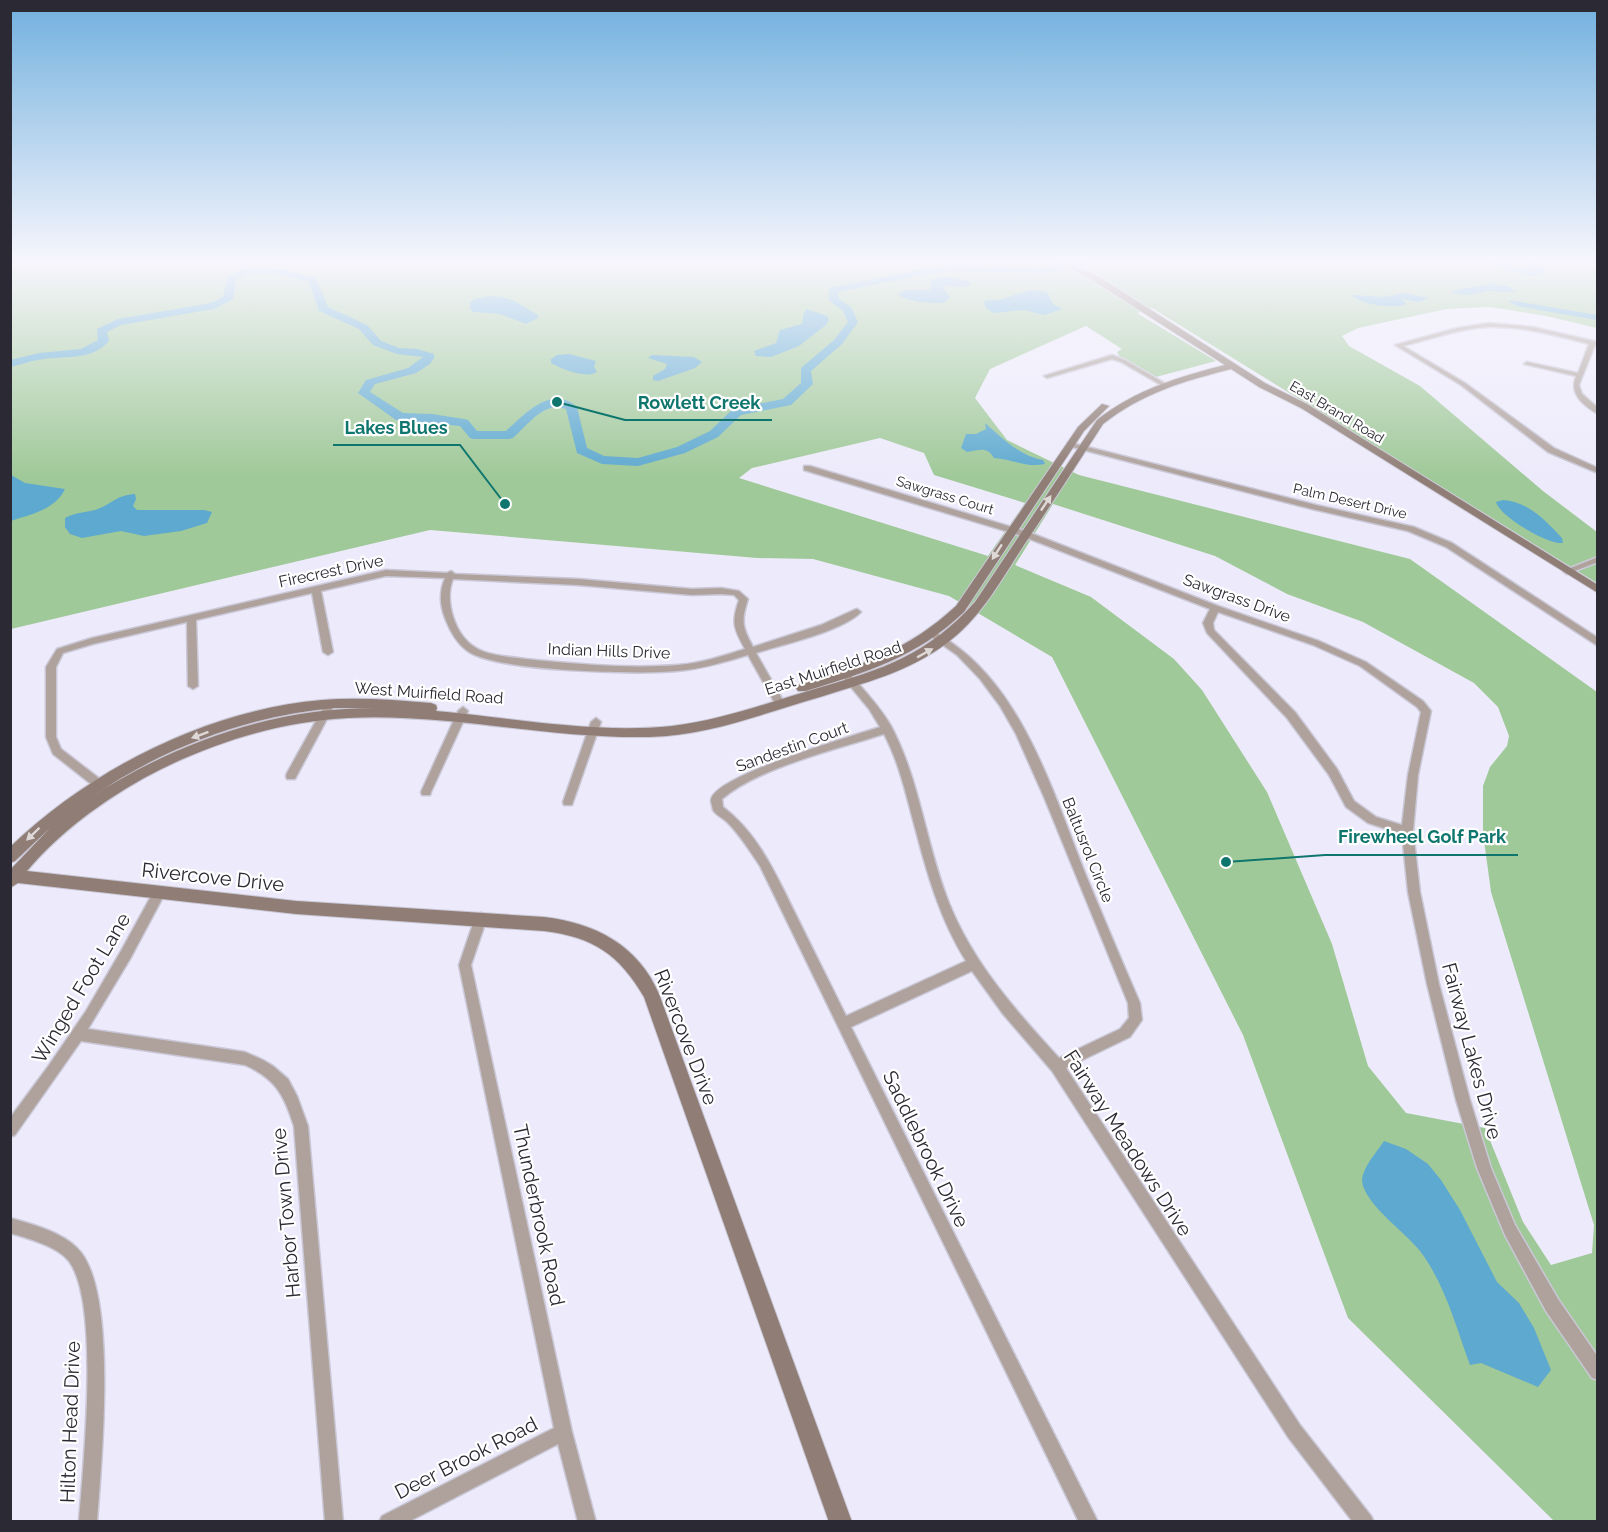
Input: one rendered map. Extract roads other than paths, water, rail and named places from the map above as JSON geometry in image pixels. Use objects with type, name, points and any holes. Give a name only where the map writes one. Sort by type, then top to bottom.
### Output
[{"type":"street","name":"East Brand Road","points":[[1181,333],[1228,364],[1304,406],[1598,590]]},
{"type":"street","points":[[1445,333],[1400,342],[1398,345],[1463,384],[1551,450],[1598,471]]},
{"type":"street","points":[[1552,333],[1595,344],[1576,385],[1580,395],[1598,412]]},
{"type":"street","points":[[1047,376],[1112,357],[1124,361],[1160,382]]},
{"type":"street","name":"East Muirfield Road","points":[[848,679],[915,646],[933,634],[960,609],[1011,530],[1077,445],[1112,412],[1160,382],[1228,364]]},
{"type":"street","points":[[1527,364],[1579,375]]},
{"type":"street","name":"East Muirfield Road","points":[[777,700],[897,667],[933,649],[944,640],[979,605],[1025,534],[1077,445]]},
{"type":"street","name":"Palm Desert Drive","points":[[1077,445],[1315,507],[1411,529],[1449,546],[1598,643]]},
{"type":"street","name":"Sawgrass Court","points":[[807,468],[859,480],[1025,534]]},
{"type":"street","name":"Sawgrass Drive","points":[[1025,534],[1215,608],[1351,657],[1420,704],[1426,711]]},
{"type":"street","points":[[1571,574],[1598,559]]},
{"type":"street","points":[[1571,574],[1598,567]]},
{"type":"street","name":"Firecrest Drive","points":[[104,789],[57,751],[51,736],[51,667],[60,651],[92,641],[386,573],[451,574],[692,592],[736,593],[744,599],[738,616],[738,630],[749,651]]},
{"type":"street","name":"Indian Hills Drive","points":[[451,574],[445,590],[447,615],[462,639],[474,651],[503,660],[676,669],[700,665],[834,626],[857,612]]},
{"type":"street","points":[[316,589],[328,652]]},
{"type":"street","points":[[1215,608],[1208,623],[1210,631],[1291,714],[1333,772],[1350,804],[1372,820],[1407,831]]},
{"type":"street","points":[[191,619],[193,686]]},
{"type":"street","name":"Baltusrol Circle","points":[[933,634],[955,647],[986,680],[1018,731],[1046,791],[1134,1003],[1136,1020],[1125,1033],[1058,1066]]},
{"type":"street","points":[[749,651],[777,700]]},
{"type":"street","name":"Fairway Meadows Drive","points":[[848,679],[879,716],[886,729],[899,759],[943,902],[974,964],[1012,1017],[1058,1066],[1288,1422],[1365,1521]]},
{"type":"street","name":"West Muirfield Road","points":[[10,857],[51,818],[104,789],[177,756],[241,732],[327,710],[461,715],[594,726],[676,721],[777,700]]},
{"type":"street","points":[[291,776],[327,710]]},
{"type":"street","name":"Fairway Lakes Drive","points":[[1426,711],[1413,774],[1407,831],[1412,881],[1433,984],[1463,1100],[1484,1168],[1510,1230],[1552,1305],[1598,1372]]},
{"type":"street","points":[[426,792],[461,715]]},
{"type":"street","points":[[568,802],[594,726]]},
{"type":"street","name":"Sandestin Court","points":[[716,802],[716,798],[723,790],[757,775],[886,729]]},
{"type":"street","name":"West Muirfield Road","points":[[12,878],[37,848],[104,789]]},
{"type":"street","name":"Saddlebrook Drive","points":[[716,802],[718,809],[731,819],[764,863],[1089,1521]]},
{"type":"street","name":"Rivercove Drive","points":[[12,878],[337,911],[481,918],[578,930],[624,954],[639,971],[651,994],[841,1521]]},
{"type":"street","name":"Winged Foot Lane","points":[[10,1130],[45,1084],[107,990],[159,893]]},
{"type":"street","name":"Thunderbrook Road","points":[[481,918],[465,965],[563,1432],[586,1521]]},
{"type":"street","points":[[843,1024],[974,964]]},
{"type":"street","name":"Harbor Town Drive","points":[[77,1034],[244,1059],[265,1066],[280,1078],[293,1101],[301,1125],[334,1521]]},
{"type":"street","name":"Hilton Head Drive","points":[[10,1225],[38,1235],[73,1254],[84,1271],[95,1347],[96,1397],[88,1521]]},
{"type":"street","name":"Deer Brook Road","points":[[388,1521],[563,1432]]},
{"type":"water","points":[[779,333],[815,333],[799,346],[771,357],[756,356],[754,351],[776,343]]},
{"type":"water","points":[[569,354],[596,361],[594,367],[597,372],[581,374],[551,363],[551,359],[557,355]]},
{"type":"water","points":[[652,355],[694,357],[702,362],[695,368],[658,381],[653,380],[653,376],[665,369],[667,364],[648,358]]},
{"type":"water","points":[[985,423],[1012,446],[1027,455],[1043,460],[1045,464],[1025,464],[994,458],[986,450],[967,452],[961,448],[966,434],[976,434],[986,429]]},
{"type":"water","points":[[11,475],[25,483],[65,489],[49,507],[11,521]]},
{"type":"water","points":[[135,494],[136,499],[133,506],[137,510],[212,512],[207,523],[181,531],[144,536],[121,531],[82,538],[70,534],[65,527],[65,518],[98,509],[119,498]]},
{"type":"water","points":[[1503,500],[1521,504],[1536,513],[1562,538],[1563,543],[1536,535],[1515,522],[1499,508],[1496,502]]},
{"type":"water","points":[[1384,1141],[1406,1149],[1428,1164],[1460,1210],[1497,1282],[1519,1303],[1534,1328],[1551,1370],[1538,1387],[1481,1363],[1470,1365],[1449,1306],[1429,1264],[1413,1243],[1373,1203],[1363,1186],[1363,1175]]},
{"type":"waterway","points":[[10,364],[39,356],[74,354],[90,350],[104,341],[102,333]]},
{"type":"waterway","points":[[369,333],[377,343],[397,351],[417,352],[430,356],[419,367],[370,382],[364,393],[400,417],[432,418],[464,423],[474,435],[509,435],[541,406],[557,402],[571,407],[581,450],[602,460],[638,462],[681,450],[714,434],[737,412],[787,402],[807,384],[805,370],[846,333]]},
{"type":"place","name":"Rowlett Creek","points":[[557,402]]},
{"type":"place","name":"Lakes Blues","points":[[505,504]]},
{"type":"place","name":"Firewheel Golf Park","points":[[1226,862]]}]
